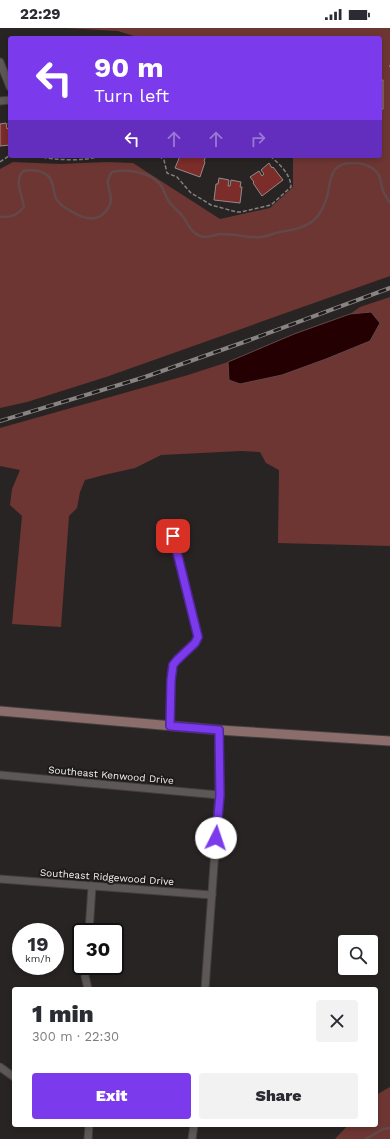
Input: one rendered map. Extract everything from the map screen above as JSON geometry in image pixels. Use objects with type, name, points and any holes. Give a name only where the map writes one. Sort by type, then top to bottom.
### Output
[{"type":"main road","points":[[0,711],[219,730],[390,741]]},
{"type":"street","points":[[0,62],[8,82]]},
{"type":"street","points":[[205,987],[220,795],[219,730]]},
{"type":"street","name":"Southeast Kenwood Drive","points":[[0,775],[220,795]]},
{"type":"street","name":"Southeast Ridgewood Drive","points":[[0,879],[212,895]]},
{"type":"street","points":[[90,923],[92,886]]},
{"type":"street","points":[[85,975],[88,987]]},
{"type":"street","points":[[0,1067],[12,1076]]},
{"type":"street","points":[[88,1139],[89,1127]]},
{"type":"street","points":[[192,1139],[194,1127]]},
{"type":"lane","points":[[170,726],[171,680],[173,665],[195,643],[198,637],[173,536]]},
{"type":"path","points":[[50,158],[91,158]]},
{"type":"path","points":[[162,158],[164,160],[167,173],[177,177],[191,192],[211,205],[241,212],[271,205],[291,187],[291,182],[284,170],[272,158]]},
{"type":"shaded area","points":[[65,28],[390,28],[390,276],[106,377],[27,402],[0,408],[0,169],[13,162],[60,164],[106,162],[133,163],[220,219],[270,208],[293,187],[293,158],[382,158],[382,36],[134,36],[118,31]]},
{"type":"shaded area","points":[[390,297],[390,546],[278,543],[279,470],[266,463],[260,452],[241,451],[161,455],[135,468],[85,480],[80,492],[77,508],[69,516],[61,627],[12,624],[22,516],[10,505],[12,489],[20,470],[0,466],[0,428],[188,375],[228,362],[229,380],[240,384],[282,375],[370,341],[380,323],[371,312],[350,314],[360,307]]},
{"type":"shaded area","points":[[371,312],[380,323],[370,341],[282,375],[240,384],[229,380],[228,362],[294,334],[350,314]]},
{"type":"shaded area","points":[[390,1087],[390,1139],[335,1139],[346,1127],[378,1127],[378,1094]]},
{"type":"building","points":[[382,80],[383,80],[382,109]]},
{"type":"building","points":[[6,123],[8,145],[0,146],[0,124]]},
{"type":"building","points":[[179,158],[205,158],[200,177],[175,168]]},
{"type":"building","points":[[269,163],[283,180],[262,196],[250,177],[259,171],[262,176],[264,174],[261,170]]},
{"type":"building","points":[[219,178],[229,180],[228,186],[230,186],[231,180],[241,182],[240,187],[242,187],[240,203],[214,200],[216,184],[218,184]]},
{"type":"waterway","points":[[0,217],[14,215],[24,207],[19,188],[19,179],[23,171],[29,170],[42,172],[47,175],[51,180],[55,197],[58,201],[64,207],[87,218],[97,218],[101,216],[110,205],[111,199],[108,182],[112,172],[124,170],[150,176],[160,184],[170,203],[182,216],[192,231],[205,237],[220,234],[262,237],[307,225],[319,215],[323,208],[334,171],[340,165],[346,163],[361,164],[373,168],[380,178],[384,194],[390,203]]},
{"type":"waterway","points":[[366,1139],[383,1129],[390,1128]]},
{"type":"railway","points":[[0,421],[145,377],[390,288]]},
{"type":"route","points":[[173,536],[198,637],[195,643],[173,665],[171,680],[170,726],[219,730],[218,748],[220,795],[216,838]]}]
